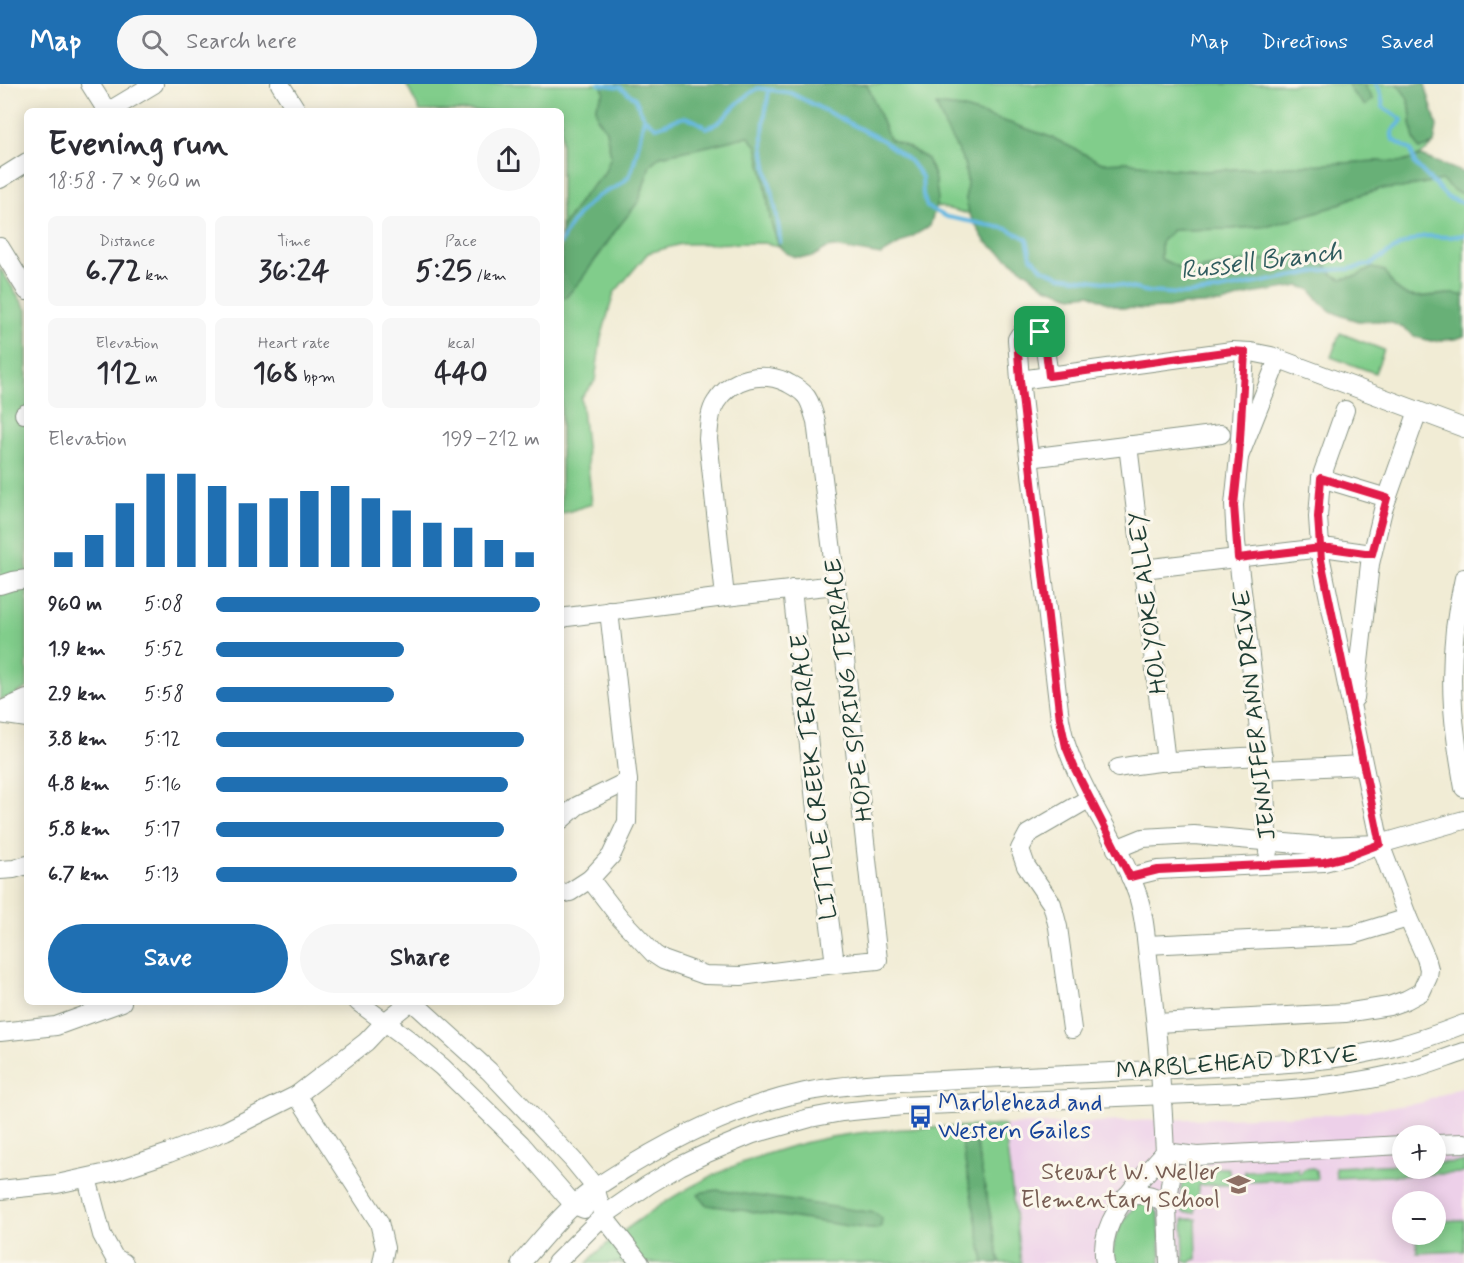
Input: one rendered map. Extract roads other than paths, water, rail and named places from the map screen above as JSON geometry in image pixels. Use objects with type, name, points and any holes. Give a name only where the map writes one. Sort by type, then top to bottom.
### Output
[{"type":"street","points":[[90,84],[106,108]]},
{"type":"street","points":[[113,108],[154,84]]},
{"type":"street","points":[[280,84],[295,108]]},
{"type":"street","points":[[0,179],[24,164]]},
{"type":"street","points":[[1,250],[24,286]]},
{"type":"street","points":[[1049,376],[1043,336],[1029,329],[1020,334],[1017,339],[1020,380],[1060,719],[1066,747],[1075,769],[1130,877],[1143,915],[1157,1023],[1165,1152],[1171,1178],[1167,1208],[1169,1263]]},
{"type":"street","points":[[1020,380],[1215,353],[1245,352],[1271,356],[1464,428]]},
{"type":"street","name":"JENNIFER ANN DRIVE","points":[[1245,352],[1234,505],[1238,558],[1263,763],[1268,865]]},
{"type":"street","name":"JENNIFER ANN DRIVE","points":[[1239,457],[1278,359]]},
{"type":"street","name":"HOPE SPRING TERRACE","points":[[590,879],[620,918],[654,954],[663,960],[705,975],[741,976],[835,963],[878,960],[845,653],[816,421],[807,397],[797,387],[778,379],[753,377],[740,380],[726,390],[715,403],[709,424],[708,439],[725,597]]},
{"type":"street","points":[[1157,1023],[1345,1013],[1389,1006],[1421,992],[1428,977],[1429,969],[1426,958],[1380,844],[1321,560],[1318,517],[1321,478],[1345,410]]},
{"type":"street","points":[[1353,714],[1372,554],[1387,498],[1418,411]]},
{"type":"street","points":[[1029,458],[1221,434]]},
{"type":"street","name":"HOLYOKE ALLEY","points":[[1128,445],[1166,762]]},
{"type":"street","points":[[1321,478],[1387,498]]},
{"type":"street","points":[[1143,569],[1321,548],[1372,554]]},
{"type":"street","points":[[1464,578],[1454,642],[1452,682],[1456,735],[1464,788]]},
{"type":"street","points":[[0,585],[24,579]]},
{"type":"street","points":[[564,618],[836,585]]},
{"type":"street","name":"LITTLE CREEK TERRACE","points":[[792,590],[835,963]]},
{"type":"street","points":[[564,893],[590,879],[611,856],[627,822],[628,781],[609,611]]},
{"type":"street","points":[[0,713],[24,701]]},
{"type":"street","points":[[0,713],[24,717]]},
{"type":"street","points":[[1118,768],[1166,762],[1363,765]]},
{"type":"street","points":[[564,817],[577,806],[628,781]]},
{"type":"street","points":[[1072,1029],[1058,927],[1052,904],[1026,866],[1020,849],[1028,834],[1090,798]]},
{"type":"street","points":[[1130,877],[1158,870],[1324,862],[1464,820]]},
{"type":"street","points":[[1116,849],[1143,838],[1194,835],[1320,846],[1380,844]]},
{"type":"street","points":[[0,870],[24,866]]},
{"type":"street","points":[[1147,945],[1352,935],[1408,918]]},
{"type":"street","points":[[0,1032],[56,1026],[114,1005]]},
{"type":"street","points":[[362,1005],[442,1066],[521,1144],[574,1205],[603,1216]]},
{"type":"street","points":[[0,1190],[57,1184],[112,1172],[225,1131],[297,1095],[358,1048],[385,1022],[408,1005]]},
{"type":"street","points":[[415,1005],[489,1071],[545,1129],[595,1187],[603,1216],[640,1263]]},
{"type":"street","name":"MARBLEHEAD DRIVE","points":[[521,1263],[574,1205],[595,1187],[667,1143],[754,1106],[804,1092],[837,1086],[878,1083],[1261,1065],[1331,1059],[1395,1047],[1464,1024]]},
{"type":"street","name":"MARBLEHEAD DRIVE","points":[[556,1263],[603,1216],[680,1166],[753,1134],[810,1118],[842,1112],[903,1106],[1263,1091],[1335,1084],[1402,1072],[1464,1052]]},
{"type":"street","points":[[297,1095],[378,1222],[385,1248],[382,1263]]},
{"type":"street","points":[[1446,1144],[1464,1143]]},
{"type":"street","points":[[1165,1152],[1197,1156],[1392,1146]]},
{"type":"street","points":[[1106,1263],[1104,1238],[1112,1219],[1126,1196],[1165,1152]]},
{"type":"street","points":[[87,1178],[102,1235],[114,1257],[124,1263]]},
{"type":"street","points":[[1126,1196],[1144,1194],[1158,1198],[1167,1208]]},
{"type":"waterway","name":"Russell Branch","points":[[599,84],[620,87],[635,98],[644,118],[656,127],[686,117],[706,128],[720,121],[739,102],[758,88],[791,93],[882,140],[910,161],[922,177],[923,195],[927,207],[947,217],[1008,229],[1027,239],[1031,257],[1043,269],[1060,276],[1105,282],[1149,292],[1183,294],[1215,291],[1326,270],[1349,269],[1369,265],[1401,245],[1424,236],[1464,235]]},
{"type":"waterway","points":[[1376,84],[1381,94],[1383,107],[1402,120],[1393,131],[1393,140],[1411,150],[1415,164],[1448,198],[1464,203]]},
{"type":"waterway","points":[[769,90],[763,136],[780,242]]},
{"type":"waterway","points":[[564,236],[587,205],[629,176],[636,157],[644,118]]},
{"type":"place","name":"Marblehead and Western Gailes","points":[[920,1116]]},
{"type":"place","name":"Steuart W. Weller Elementary School","points":[[1238,1185]]}]
